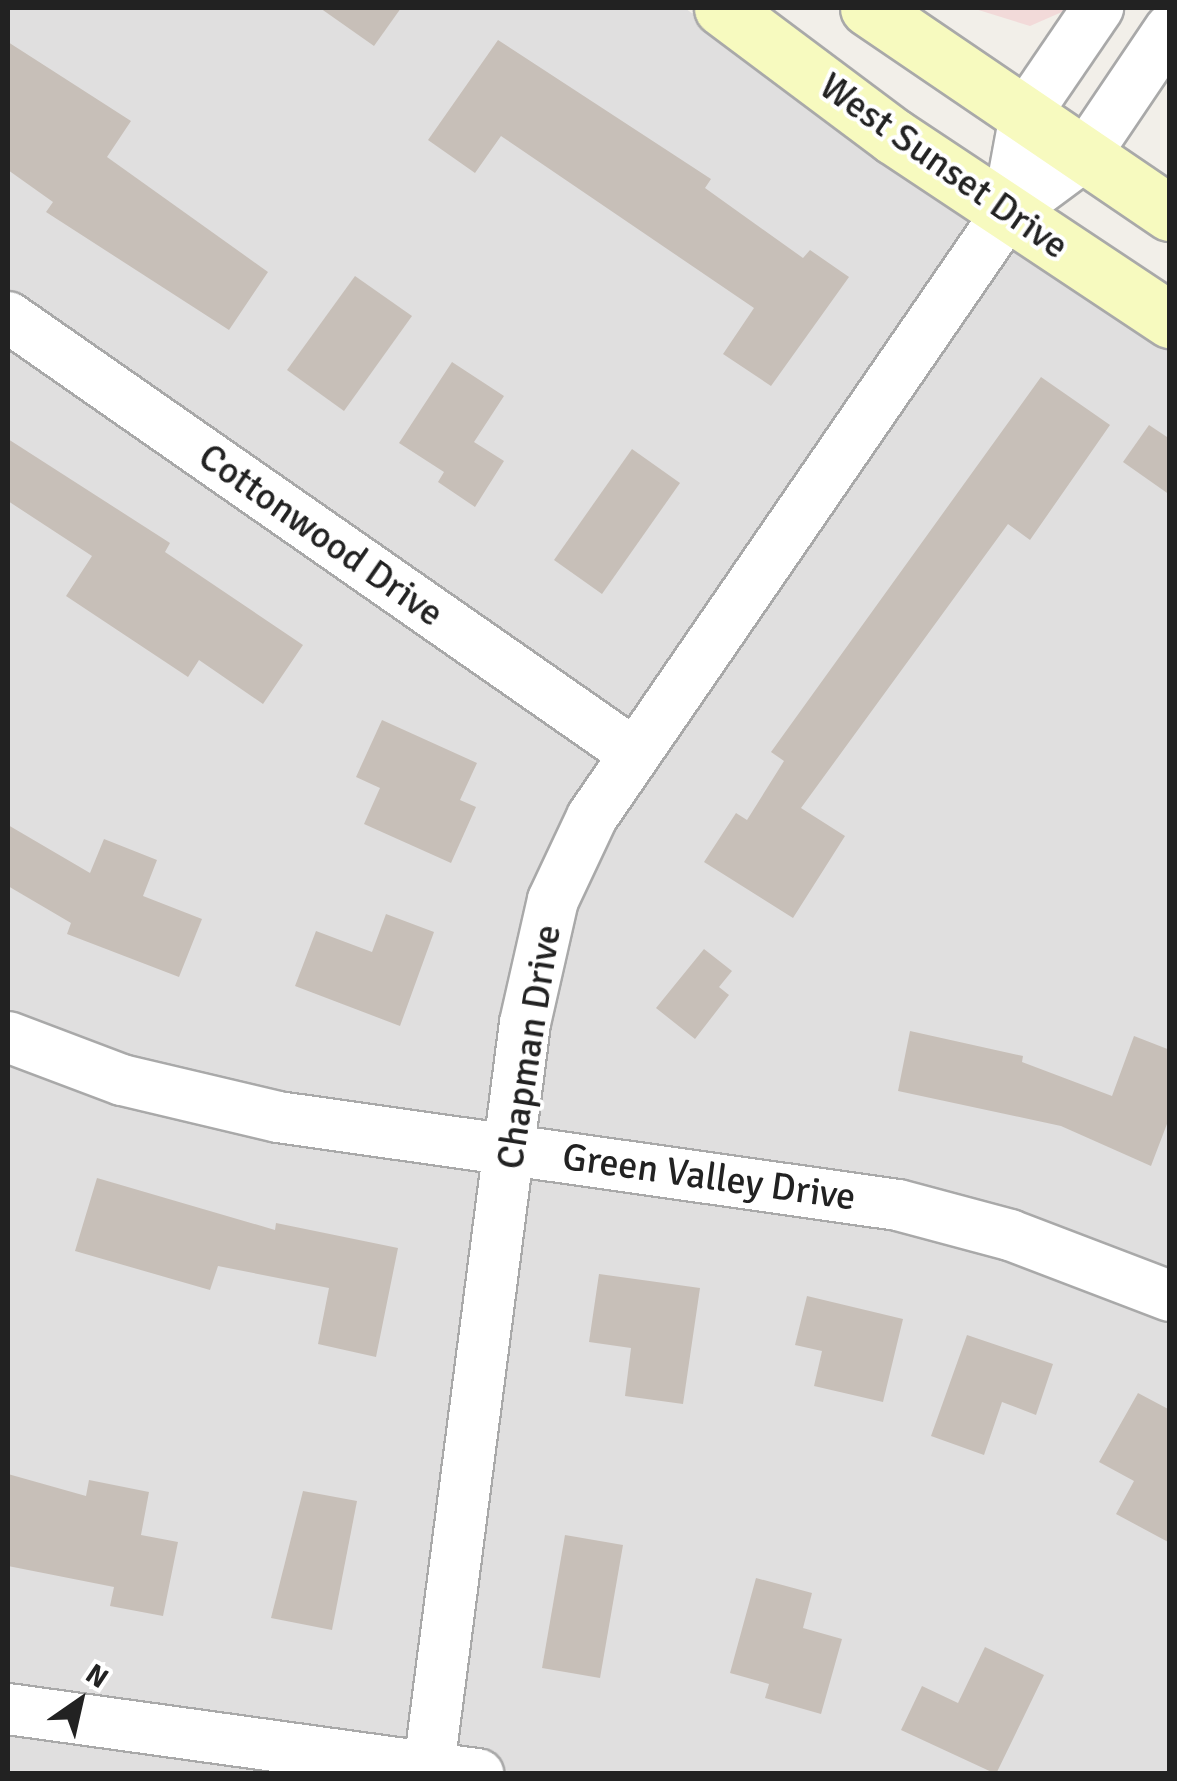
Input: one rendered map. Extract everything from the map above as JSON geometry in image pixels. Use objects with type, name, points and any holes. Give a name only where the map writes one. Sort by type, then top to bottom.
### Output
[{"type":"main road","name":"West Sunset Drive","points":[[722,8],[1007,213],[1170,320]]},
{"type":"main road","points":[[868,8],[1170,213]]},
{"type":"street","name":"Chapman Drive","points":[[1007,213],[1025,115],[1098,8]]},
{"type":"street","name":"Chapman Drive","points":[[428,1770],[525,1023],[554,900],[592,817],[1007,213],[1084,155],[1170,29]]},
{"type":"street","name":"Cottonwood Drive","points":[[8,317],[635,754]]},
{"type":"street","name":"Green Valley Drive","points":[[8,1037],[184,1097],[898,1205],[1010,1235],[1170,1296]]},
{"type":"street","points":[[8,1709],[428,1770],[479,1774]]},
{"type":"shaded area","points":[[8,8],[685,8],[843,128],[1169,351],[1169,1773],[8,1774]]},
{"type":"shaded area","points":[[972,8],[1071,8],[1030,26]]},
{"type":"building","points":[[320,8],[401,8],[374,46]]},
{"type":"building","points":[[498,40],[711,179],[705,188],[803,258],[810,250],[849,277],[771,386],[723,354],[754,308],[501,136],[475,173],[428,140]]},
{"type":"building","points":[[8,42],[131,121],[107,157],[268,272],[229,330],[46,212],[53,202],[8,170]]},
{"type":"building","points":[[355,276],[412,316],[344,411],[287,370]]},
{"type":"building","points":[[452,362],[504,396],[474,442],[504,461],[475,507],[438,482],[444,472],[399,443]]},
{"type":"building","points":[[1041,377],[1110,425],[1030,540],[1008,524],[801,808],[845,836],[793,918],[704,862],[736,813],[747,820],[784,761],[771,752]]},
{"type":"building","points":[[1149,425],[1170,439],[1170,495],[1123,462]]},
{"type":"building","points":[[8,439],[170,543],[165,552],[303,645],[263,704],[199,660],[188,677],[66,596],[92,556],[8,501]]},
{"type":"building","points":[[632,449],[680,483],[602,594],[554,560]]},
{"type":"building","points":[[382,720],[477,763],[460,800],[476,807],[451,863],[364,824],[380,788],[356,777]]},
{"type":"building","points":[[8,825],[90,873],[104,839],[157,860],[143,896],[202,919],[179,977],[67,934],[71,923],[8,886]]},
{"type":"building","points":[[386,914],[434,932],[400,1026],[295,986],[316,931],[372,952]]},
{"type":"building","points":[[704,949],[732,971],[719,987],[729,995],[695,1039],[656,1008]]},
{"type":"building","points":[[910,1031],[1023,1056],[1022,1062],[1112,1096],[1134,1036],[1170,1050],[1170,1116],[1151,1166],[1061,1126],[898,1091]]},
{"type":"building","points":[[97,1178],[275,1230],[276,1223],[398,1248],[376,1357],[318,1344],[329,1288],[218,1266],[210,1290],[75,1251]]},
{"type":"building","points":[[599,1274],[700,1288],[683,1404],[625,1396],[631,1348],[589,1342]]},
{"type":"building","points":[[807,1296],[903,1319],[883,1402],[814,1386],[822,1351],[795,1345]]},
{"type":"building","points":[[967,1335],[1053,1364],[1036,1415],[1002,1402],[984,1455],[931,1436]]},
{"type":"building","points":[[1138,1393],[1170,1410],[1170,1543],[1116,1514],[1134,1481],[1099,1462]]},
{"type":"building","points":[[8,1474],[86,1496],[89,1480],[149,1492],[141,1535],[178,1542],[163,1616],[110,1606],[114,1587],[8,1566]]},
{"type":"building","points":[[303,1491],[357,1501],[332,1630],[271,1618]]},
{"type":"building","points":[[565,1535],[623,1545],[600,1678],[542,1668]]},
{"type":"building","points":[[756,1578],[812,1593],[803,1628],[842,1639],[821,1714],[765,1698],[769,1684],[730,1673]]},
{"type":"building","points":[[985,1647],[1044,1675],[996,1774],[901,1730],[922,1686],[958,1703]]}]
